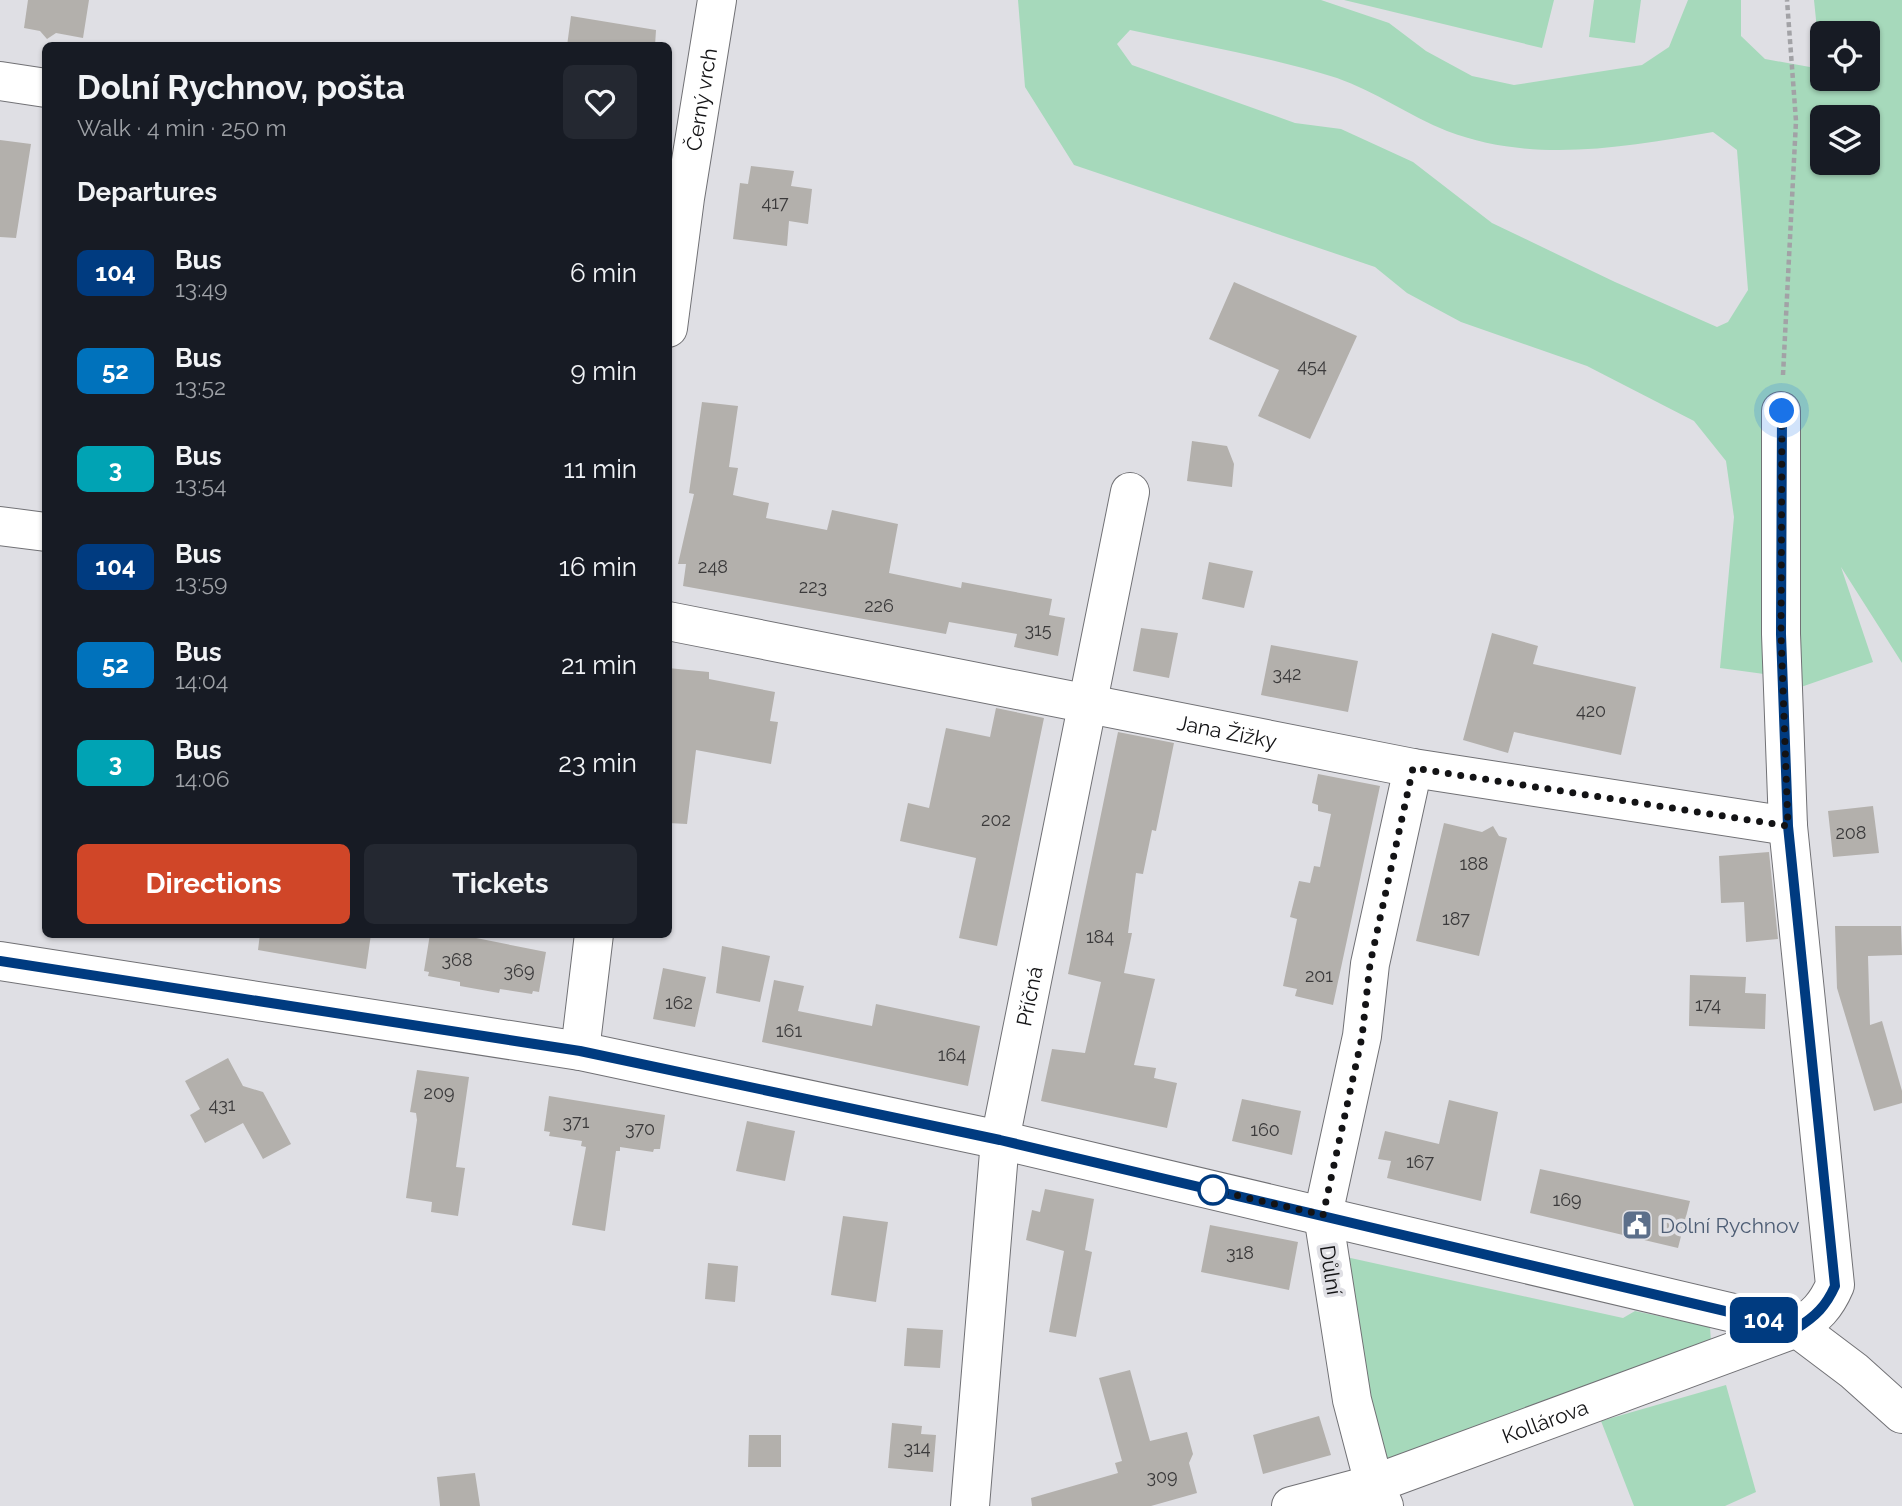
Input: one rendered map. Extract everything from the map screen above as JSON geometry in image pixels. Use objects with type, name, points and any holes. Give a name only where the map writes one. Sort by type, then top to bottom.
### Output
[{"type":"street","name":"Černý vrch","points":[[672,269],[677,196],[717,0]]},
{"type":"street","points":[[0,80],[42,87]]},
{"type":"street","name":"Kollárova","points":[[1292,1506],[1379,1495],[1797,1328],[1815,1317],[1828,1302],[1835,1286],[1788,826],[1781,634],[1782,411]]},
{"type":"street","name":"Příčná","points":[[970,1506],[1000,1140],[1130,492]]},
{"type":"street","points":[[0,526],[42,531]]},
{"type":"street","name":"Jana Žižky","points":[[672,622],[1090,702],[1413,768],[1788,826]]},
{"type":"street","name":"Důlní","points":[[1379,1495],[1352,1401],[1323,1215],[1362,1037],[1370,964],[1413,768]]},
{"type":"street","points":[[580,1051],[594,938]]},
{"type":"street","points":[[0,961],[580,1051],[1000,1140],[1323,1215],[1797,1328],[1902,1414]]},
{"type":"street","points":[[1866,1382],[1902,1373]]},
{"type":"path","points":[[1782,411],[1796,121],[1787,0]]},
{"type":"green space","points":[[1018,0],[1321,0],[1389,23],[1426,51],[1472,76],[1514,85],[1642,65],[1669,47],[1688,0],[1741,0],[1741,36],[1765,59],[1810,67],[1810,91],[1880,91],[1880,21],[1816,21],[1814,0],[1902,0],[1902,663],[1841,567],[1873,662],[1801,687],[1764,674],[1720,668],[1734,517],[1726,461],[1694,421],[1587,366],[1461,322],[1407,293],[1375,267],[1074,165],[1025,87]],"holes":[[[1130,30],[1286,64],[1337,78],[1447,131],[1512,147],[1579,150],[1713,132],[1737,150],[1748,290],[1728,322],[1717,327],[1492,223],[1413,162],[1341,129],[1295,123],[1132,65],[1117,44]]]},
{"type":"green space","points":[[1344,0],[1554,0],[1542,48]]},
{"type":"green space","points":[[1594,0],[1641,0],[1635,43],[1589,37]]},
{"type":"green space","points":[[1346,1257],[1623,1318],[1635,1311],[1710,1327],[1711,1342],[1385,1465],[1347,1279]]},
{"type":"green space","points":[[1726,1385],[1756,1492],[1725,1506],[1634,1506],[1601,1421]]},
{"type":"building","points":[[28,0],[89,0],[83,38],[56,33],[47,39],[40,31],[24,28]]},
{"type":"building","points":[[571,16],[656,30],[655,42],[568,42]]},
{"type":"building","points":[[0,140],[31,144],[16,238],[0,237]]},
{"type":"building","points":[[751,166],[794,171],[791,186],[812,189],[808,224],[789,221],[787,246],[733,239],[740,183],[748,184]]},
{"type":"building","points":[[1234,282],[1357,336],[1310,439],[1258,416],[1279,370],[1209,339]]},
{"type":"building","points":[[702,402],[738,406],[729,467],[738,468],[733,495],[769,503],[766,518],[827,530],[832,510],[898,524],[889,573],[961,588],[962,582],[1052,599],[1049,615],[1065,618],[1058,656],[1014,647],[1017,634],[949,622],[946,634],[683,586],[686,564],[678,564],[694,494],[689,493]]},
{"type":"building","points":[[1192,441],[1227,446],[1234,464],[1232,487],[1187,481]]},
{"type":"building","points":[[1209,562],[1253,571],[1244,608],[1202,599]]},
{"type":"building","points":[[1141,628],[1178,633],[1169,678],[1133,671]]},
{"type":"building","points":[[1492,633],[1538,646],[1533,664],[1636,687],[1621,755],[1514,732],[1508,753],[1463,740]]},
{"type":"building","points":[[1271,645],[1358,661],[1348,712],[1261,695]]},
{"type":"building","points":[[672,668],[709,672],[709,679],[775,692],[770,721],[778,722],[771,764],[696,750],[687,824],[672,823]]},
{"type":"building","points":[[996,708],[1044,718],[997,946],[959,938],[976,858],[900,841],[908,803],[929,808],[946,728],[990,737]]},
{"type":"building","points":[[1118,732],[1174,743],[1156,831],[1152,830],[1143,874],[1136,873],[1128,933],[1132,933],[1124,973],[1155,979],[1134,1065],[1156,1068],[1154,1078],[1177,1083],[1167,1128],[1041,1101],[1052,1049],[1085,1053],[1101,982],[1068,974]]},
{"type":"building","points":[[1318,774],[1380,786],[1333,1005],[1295,996],[1297,989],[1283,986],[1297,919],[1290,917],[1299,881],[1310,883],[1314,866],[1320,867],[1331,814],[1318,811],[1318,805],[1312,803]]},
{"type":"building","points":[[1873,806],[1879,853],[1833,857],[1828,811]]},
{"type":"building","points":[[1444,823],[1482,832],[1493,826],[1499,836],[1507,838],[1479,956],[1416,941]]},
{"type":"building","points":[[1769,852],[1778,939],[1746,942],[1744,902],[1721,903],[1719,856]]},
{"type":"building","points":[[1835,926],[1901,926],[1902,955],[1868,956],[1870,1025],[1882,1021],[1902,1091],[1902,1103],[1874,1111],[1837,988]]},
{"type":"building","points":[[260,938],[370,938],[366,969],[258,950]]},
{"type":"building","points":[[429,938],[476,938],[546,952],[539,992],[533,991],[532,994],[500,989],[499,993],[460,986],[460,982],[428,976],[429,972],[424,971]]},
{"type":"building","points":[[722,946],[770,956],[760,1002],[716,993]]},
{"type":"building","points":[[663,968],[706,977],[695,1027],[653,1019]]},
{"type":"building","points":[[1690,975],[1746,977],[1745,993],[1766,994],[1765,1029],[1689,1026]]},
{"type":"building","points":[[774,980],[804,986],[798,1011],[872,1026],[876,1004],[980,1026],[968,1086],[762,1042]]},
{"type":"building","points":[[228,1058],[243,1086],[263,1092],[291,1144],[263,1159],[243,1123],[205,1143],[190,1115],[200,1109],[185,1081]]},
{"type":"building","points":[[417,1070],[469,1077],[456,1167],[465,1168],[458,1216],[431,1212],[432,1202],[406,1198],[417,1120],[416,1113],[410,1112]]},
{"type":"building","points":[[549,1096],[665,1115],[660,1149],[654,1149],[653,1152],[620,1147],[620,1151],[616,1151],[605,1231],[572,1225],[586,1147],[581,1146],[582,1141],[549,1136],[550,1132],[544,1131]]},
{"type":"building","points":[[1242,1099],[1301,1111],[1292,1155],[1232,1141]]},
{"type":"building","points":[[1449,1100],[1498,1112],[1481,1201],[1387,1178],[1391,1161],[1378,1159],[1385,1131],[1439,1144]]},
{"type":"building","points":[[747,1121],[795,1131],[785,1181],[736,1171]]},
{"type":"building","points":[[1540,1169],[1690,1201],[1678,1248],[1530,1213]]},
{"type":"building","points":[[1045,1189],[1094,1199],[1085,1250],[1092,1252],[1076,1337],[1049,1332],[1064,1251],[1026,1240],[1032,1210],[1040,1212]]},
{"type":"building","points":[[843,1216],[888,1222],[876,1302],[831,1295]]},
{"type":"building","points":[[1210,1225],[1298,1242],[1289,1290],[1201,1272]]},
{"type":"building","points":[[708,1263],[738,1266],[735,1302],[705,1299]]},
{"type":"building","points":[[907,1328],[943,1330],[940,1368],[904,1366]]},
{"type":"building","points":[[1130,1370],[1150,1441],[1187,1432],[1193,1454],[1189,1463],[1197,1493],[1151,1506],[1032,1506],[1031,1498],[1118,1473],[1115,1463],[1122,1461],[1099,1378]]},
{"type":"building","points":[[1319,1416],[1331,1455],[1263,1474],[1253,1435]]},
{"type":"building","points":[[892,1423],[922,1426],[921,1434],[936,1435],[933,1472],[888,1468]]},
{"type":"building","points":[[749,1435],[781,1435],[781,1467],[748,1467]]},
{"type":"building","points":[[475,1473],[480,1506],[440,1506],[437,1477]]},
{"type":"bus line","name":"104","points":[[0,961],[580,1051],[1000,1140],[1797,1328],[1815,1317],[1828,1302],[1835,1286],[1788,826],[1781,634],[1782,411]]},
{"type":"place","name":"Dolní Rychnov","points":[[1637,1225]]},
{"type":"route","points":[[1213,1190],[1323,1215],[1362,1037],[1370,964],[1413,768],[1788,826],[1781,634],[1782,411]]}]
